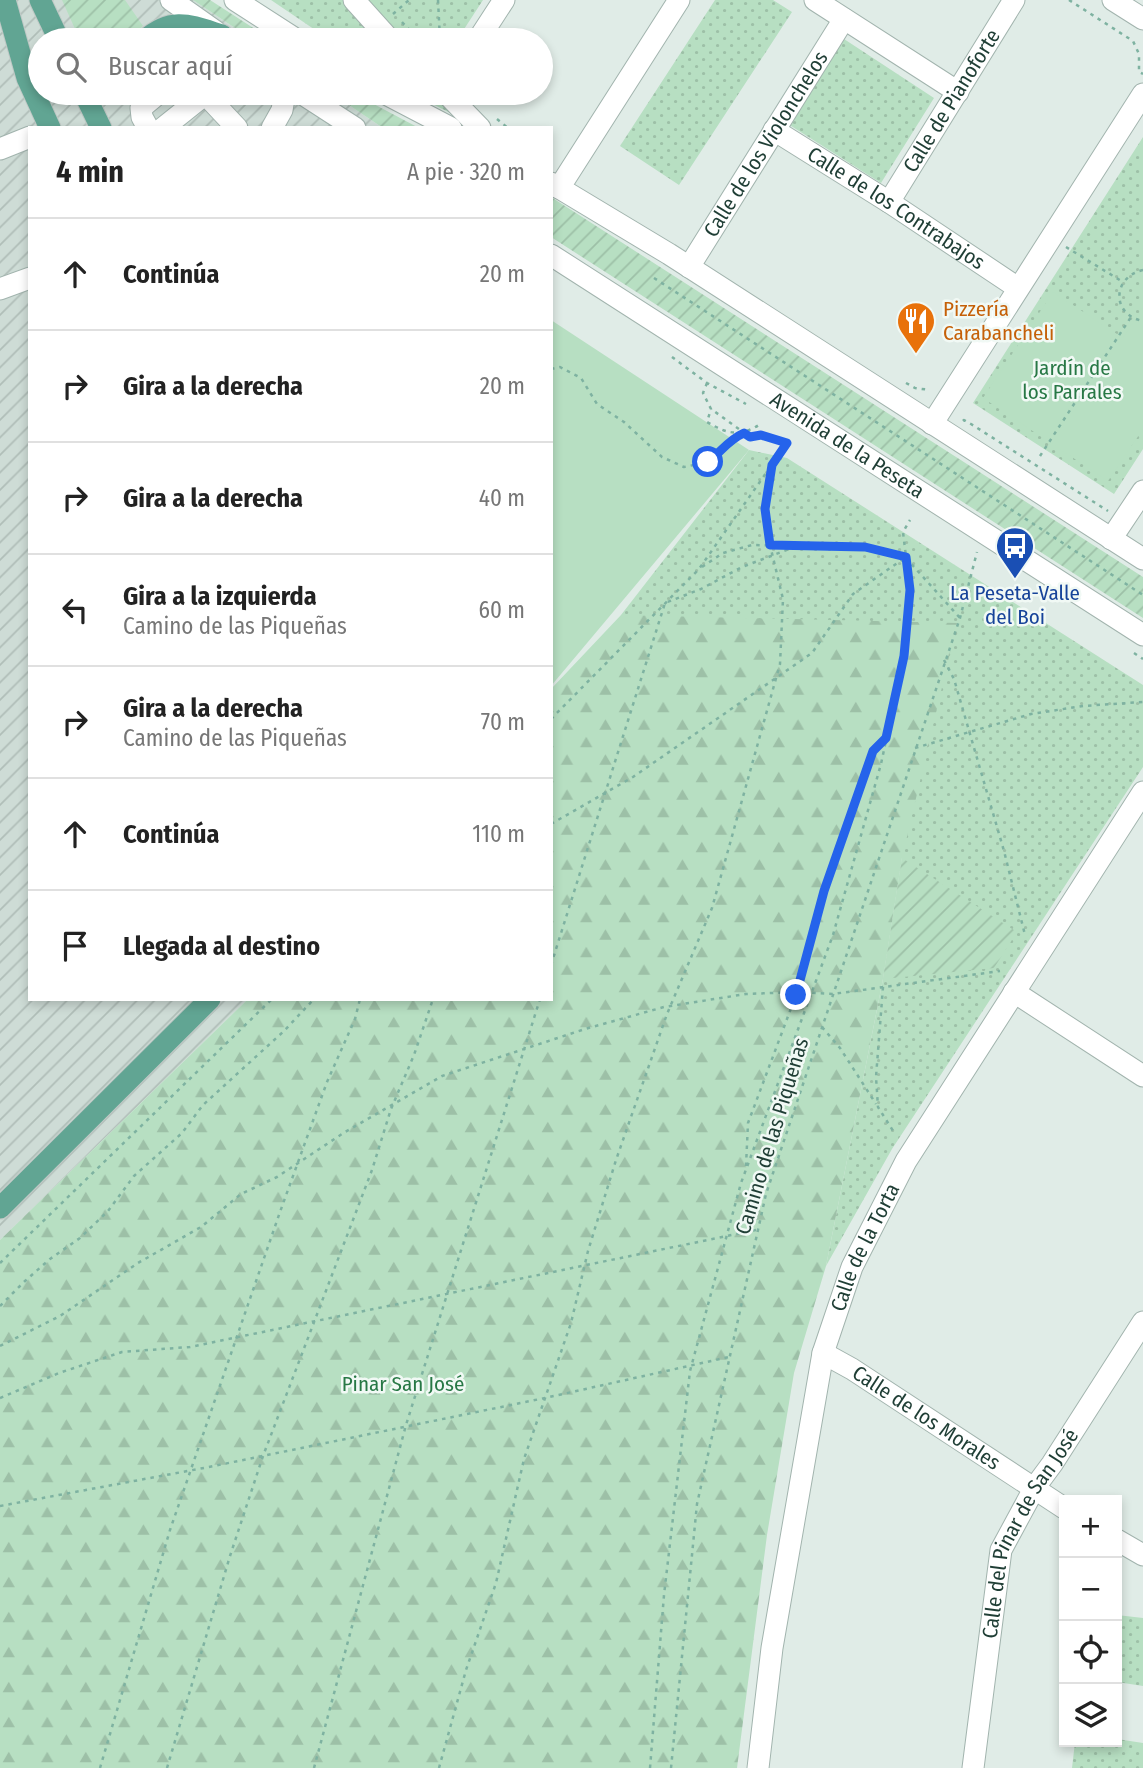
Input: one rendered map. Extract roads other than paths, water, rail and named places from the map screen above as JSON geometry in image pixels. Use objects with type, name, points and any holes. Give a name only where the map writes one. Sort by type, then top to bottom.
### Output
[{"type":"main road","points":[[5,0],[28,80]]},
{"type":"main road","points":[[40,0],[53,28]]},
{"type":"main road","points":[[161,28],[169,24],[184,24],[196,28]]},
{"type":"main road","points":[[39,105],[49,126]]},
{"type":"main road","points":[[92,105],[100,126]]},
{"type":"main road","points":[[0,1208],[208,1001]]},
{"type":"street","points":[[171,0],[211,28]]},
{"type":"street","points":[[235,0],[278,28]]},
{"type":"street","points":[[354,0],[377,28]]},
{"type":"street","points":[[486,28],[504,0]]},
{"type":"street","points":[[679,0],[555,185],[689,267],[1143,559]]},
{"type":"street","points":[[815,0],[958,92]]},
{"type":"street","name":"Calle de Pianoforte","points":[[889,202],[1014,0]]},
{"type":"street","points":[[1113,0],[1143,19]]},
{"type":"street","name":"Calle de los Violonchelos","points":[[689,267],[844,19]]},
{"type":"street","points":[[932,424],[1143,94]]},
{"type":"street","points":[[145,105],[141,108],[147,126]]},
{"type":"street","points":[[165,126],[190,105]]},
{"type":"street","points":[[215,105],[235,126]]},
{"type":"street","points":[[273,126],[283,105]]},
{"type":"street","points":[[318,105],[348,126]]},
{"type":"street","points":[[407,105],[447,126]]},
{"type":"street","points":[[458,105],[478,126]]},
{"type":"street","name":"Calle de los Contrabajos","points":[[774,130],[1018,288]]},
{"type":"street","points":[[0,149],[28,138]]},
{"type":"street","name":"Avenida de la Peseta","points":[[553,256],[1143,635]]},
{"type":"street","points":[[0,289],[28,279]]},
{"type":"street","points":[[1111,538],[1143,491]]},
{"type":"street","name":"Calle de la Torta","points":[[758,1768],[772,1648],[823,1353],[852,1267],[906,1161],[1143,792]]},
{"type":"street","points":[[1014,992],[1143,1076]]},
{"type":"street","name":"Calle del Pinar de San José","points":[[973,1768],[1001,1550],[1035,1488],[1143,1322]]},
{"type":"street","name":"Calle de los Morales","points":[[823,1353],[852,1369],[1059,1505]]},
{"type":"street","points":[[1122,1542],[1143,1555]]},
{"type":"place","name":"Pizzería Carabancheli","points":[[916,355]]},
{"type":"place","name":"La Peseta-Valle del Boi","points":[[1015,580]]},
{"type":"park label","name":"Jardín de los Parrales","points":[[1072,380]]},
{"type":"park label","name":"Pinar San José","points":[[403,1384]]}]
